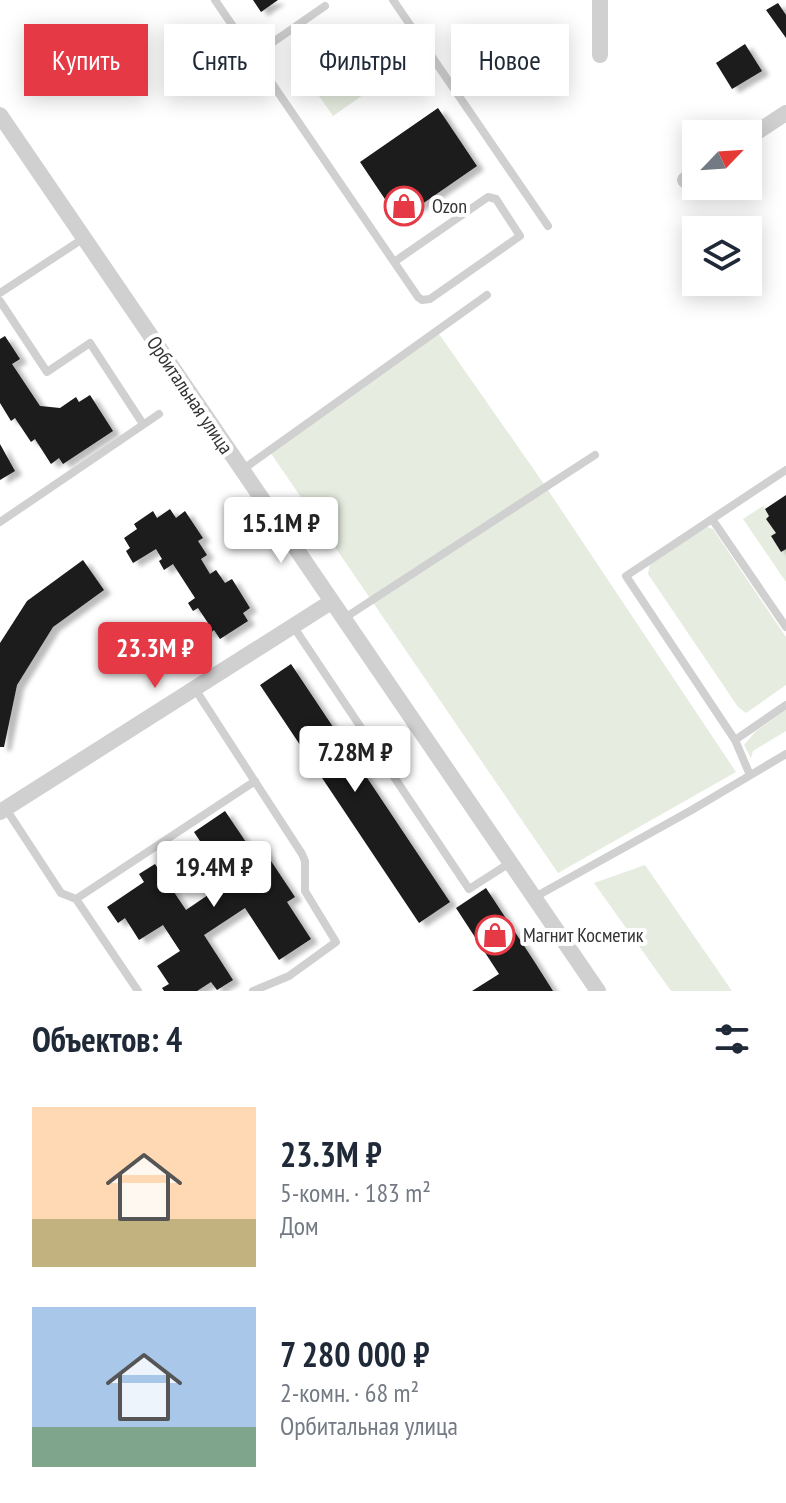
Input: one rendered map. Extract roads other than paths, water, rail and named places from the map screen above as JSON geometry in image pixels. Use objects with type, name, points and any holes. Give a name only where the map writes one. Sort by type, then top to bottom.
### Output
[{"type":"street","points":[[600,0],[600,55]]},
{"type":"street","points":[[762,129],[786,113]]},
{"type":"street","name":"Орбитальная улица","points":[[0,115],[535,897],[592,989]]},
{"type":"street","points":[[3,810],[331,602]]},
{"type":"lane","points":[[215,0],[231,24]]},
{"type":"lane","points":[[393,0],[548,226]]},
{"type":"lane","points":[[275,41],[325,6]]},
{"type":"lane","points":[[275,88],[394,262],[418,297],[426,301],[520,236],[496,199],[488,197],[394,262]]},
{"type":"lane","points":[[0,293],[84,238]]},
{"type":"lane","points":[[241,470],[487,295]]},
{"type":"lane","points":[[0,301],[47,372],[90,343],[143,424]]},
{"type":"lane","points":[[0,522],[159,414]]},
{"type":"lane","points":[[343,619],[595,455]]},
{"type":"lane","points":[[750,775],[735,740],[626,576],[786,470]]},
{"type":"lane","points":[[712,519],[786,627]]},
{"type":"lane","points":[[293,626],[469,889],[511,862]]},
{"type":"lane","points":[[194,689],[302,854],[305,861],[305,891],[336,942],[289,976],[253,991]]},
{"type":"lane","points":[[735,740],[786,705]]},
{"type":"lane","points":[[535,897],[786,754]]},
{"type":"lane","points":[[3,810],[61,893],[76,899],[255,781]]},
{"type":"lane","points":[[76,899],[138,991]]},
{"type":"place","name":"Ozon","points":[[404,206]]},
{"type":"place","name":"Магнит Косметик","points":[[495,935]]}]
